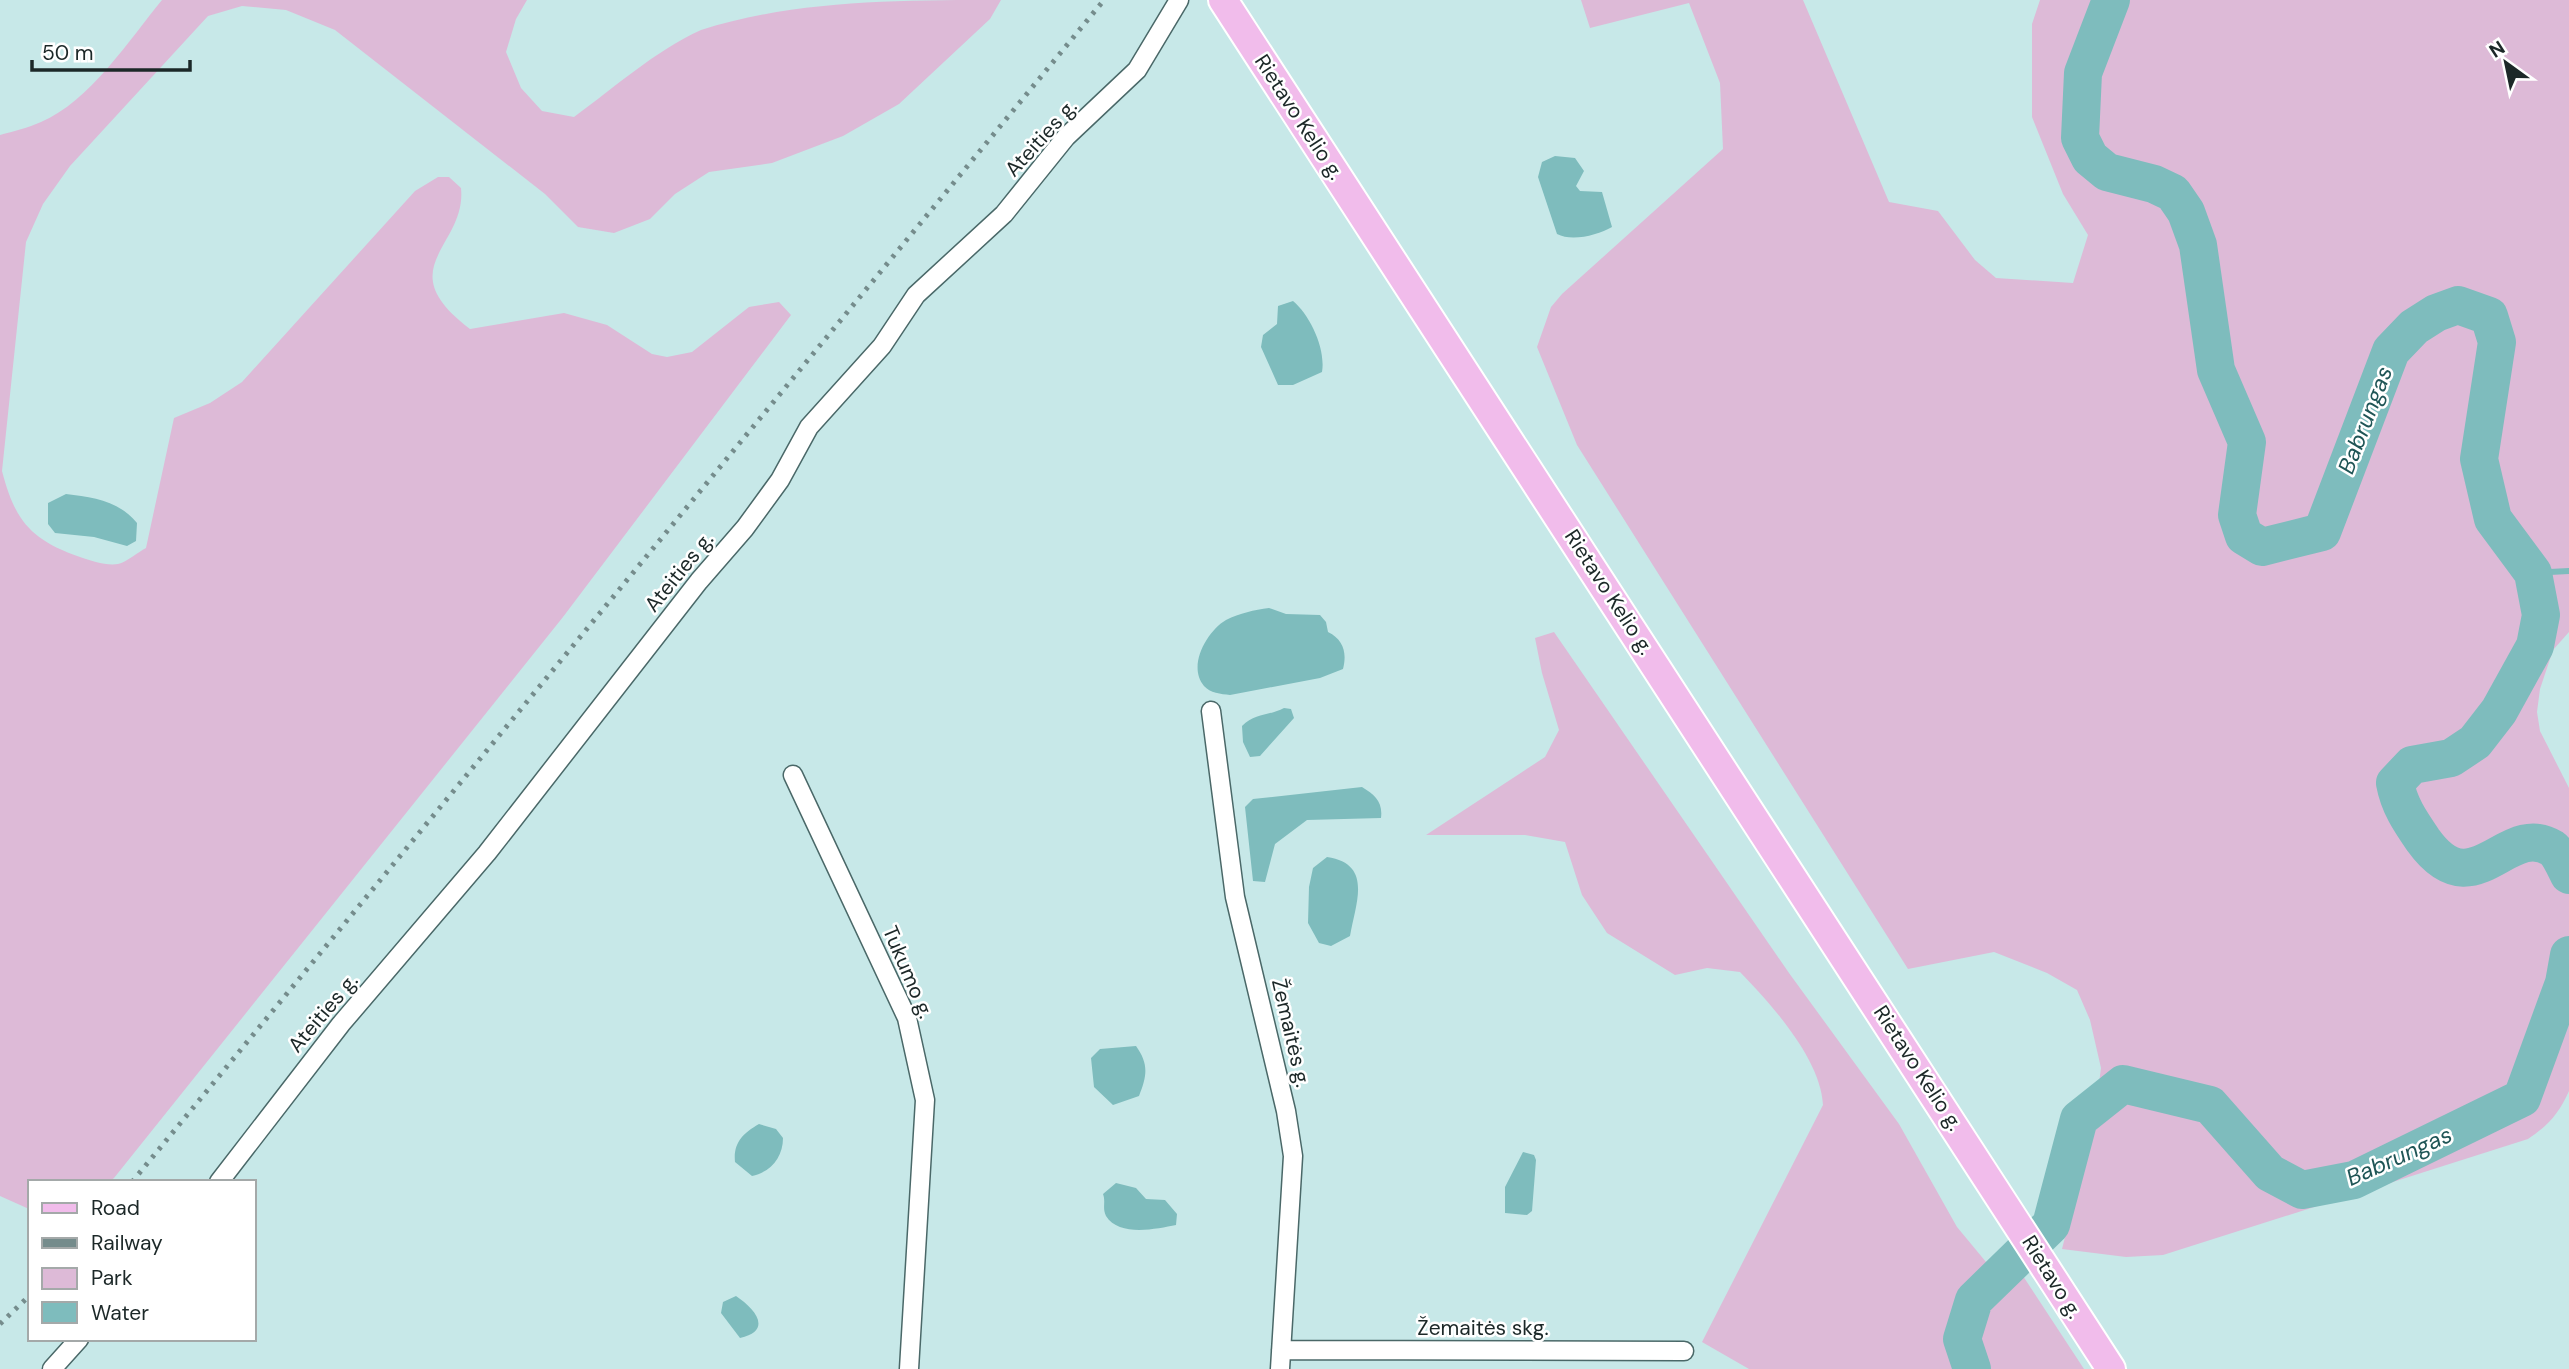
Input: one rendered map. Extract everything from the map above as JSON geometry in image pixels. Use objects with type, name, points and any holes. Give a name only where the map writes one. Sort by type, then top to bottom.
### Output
[{"type":"main road","name":"Rietavo Kelio g.","points":[[1223,0],[1994,1185]]},
{"type":"main road","name":"Rietavo g.","points":[[1994,1185],[2111,1369]]},
{"type":"street","name":"Ateities g.","points":[[221,1180],[341,1024],[487,853],[699,581],[746,528],[780,480],[809,427],[882,346],[916,295],[1004,215],[1066,137],[1137,70],[1179,0]]},
{"type":"street","name":"Žemaitės g.","points":[[1211,711],[1235,897],[1286,1111],[1293,1156],[1280,1369]]},
{"type":"street","name":"Tukumo g.","points":[[793,775],[906,1018],[925,1100],[909,1369]]},
{"type":"street","points":[[52,1369],[77,1341]]},
{"type":"street","name":"Žemaitės skg.","points":[[1281,1350],[1684,1351]]},
{"type":"green space","points":[[162,0],[527,0],[516,19],[506,52],[521,88],[542,111],[574,117],[668,48],[701,30],[737,20],[811,7],[849,4],[1001,0],[990,19],[899,104],[843,136],[772,163],[709,172],[675,194],[650,219],[614,233],[578,227],[545,194],[335,30],[286,10],[242,6],[208,16],[70,166],[43,204],[26,242],[2,471],[19,516],[37,536],[63,550],[99,563],[118,564],[146,548],[174,418],[210,403],[242,382],[415,191],[438,177],[449,177],[461,188],[460,208],[437,257],[433,273],[435,289],[446,308],[470,329],[564,313],[607,325],[652,354],[667,357],[692,352],[749,307],[779,302],[791,315],[563,617],[114,1178],[28,1180],[28,1209],[0,1196],[0,135],[26,128],[59,113],[92,85]]},
{"type":"green space","points":[[1581,0],[1803,0],[1889,202],[1938,211],[1975,260],[1996,278],[2073,283],[2088,235],[2063,194],[2032,117],[2032,24],[2040,0],[2569,0],[2569,632],[2553,650],[2540,689],[2537,712],[2540,731],[2569,788],[2569,1091],[2553,1118],[2542,1129],[2528,1139],[2163,1255],[2126,1257],[2062,1249],[2094,1121],[2101,1068],[2090,1020],[2077,990],[2047,973],[1994,952],[1908,969],[1577,445],[1537,347],[1551,307],[1562,294],[1723,149],[1720,83],[1689,3],[1590,28]]},
{"type":"green space","points":[[1554,632],[1789,973],[1899,1124],[1957,1227],[1991,1268],[1981,1277],[1948,1348],[1954,1369],[1749,1369],[1702,1342],[1823,1105],[1814,1069],[1792,1033],[1740,972],[1707,968],[1675,975],[1607,933],[1582,895],[1565,842],[1525,835],[1426,835],[1545,757],[1559,730],[1535,638]]},
{"type":"green space","points":[[2023,1276],[2084,1369],[1989,1369],[1980,1343],[1982,1324],[1993,1305]]},
{"type":"water","points":[[1555,156],[1575,158],[1584,171],[1576,186],[1580,191],[1602,192],[1612,227],[1585,236],[1557,234],[1538,177],[1542,162]]},
{"type":"water","points":[[1293,301],[1315,333],[1322,353],[1322,372],[1293,385],[1278,385],[1261,347],[1263,335],[1277,324],[1278,306]]},
{"type":"water","points":[[66,494],[96,499],[122,510],[137,523],[136,541],[127,546],[94,537],[55,533],[48,524],[48,503]]},
{"type":"water","points":[[1269,608],[1286,614],[1320,615],[1326,622],[1328,632],[1341,643],[1345,658],[1343,669],[1320,678],[1230,695],[1206,688],[1199,678],[1198,659],[1212,632],[1226,620]]},
{"type":"water","points":[[1284,708],[1291,709],[1294,718],[1260,756],[1250,757],[1243,742],[1242,726],[1252,719]]},
{"type":"water","points":[[1362,787],[1377,800],[1381,808],[1381,818],[1307,820],[1275,844],[1265,882],[1253,881],[1245,807],[1253,799]]},
{"type":"water","points":[[1327,857],[1341,861],[1351,868],[1358,886],[1350,936],[1331,946],[1319,943],[1308,923],[1309,887],[1313,868]]},
{"type":"water","points":[[1136,1046],[1145,1064],[1144,1082],[1139,1096],[1113,1105],[1094,1087],[1091,1058],[1100,1049]]},
{"type":"water","points":[[759,1124],[776,1129],[783,1138],[775,1163],[752,1176],[735,1162],[735,1155],[740,1139]]},
{"type":"water","points":[[1523,1152],[1534,1155],[1536,1160],[1532,1211],[1527,1215],[1505,1213],[1505,1187]]},
{"type":"water","points":[[1116,1183],[1136,1188],[1146,1199],[1165,1200],[1177,1214],[1176,1225],[1138,1230],[1112,1223],[1105,1213],[1103,1194]]},
{"type":"water","points":[[2008,1251],[2023,1276],[1993,1305],[1982,1324],[1980,1343],[1989,1369],[1954,1369],[1950,1332],[1954,1317],[1970,1290]]},
{"type":"water","points":[[736,1296],[749,1306],[758,1318],[756,1330],[740,1338],[721,1313],[723,1302]]},
{"type":"waterway","name":"Babrungas","points":[[2111,0],[2083,73],[2080,138],[2090,158],[2107,172],[2154,184],[2173,193],[2186,212],[2198,245],[2216,370],[2247,442],[2237,515],[2244,536],[2262,547],[2322,532],[2391,351],[2414,327],[2436,313],[2458,305],[2489,316],[2497,342],[2479,459],[2493,519],[2533,573],[2541,615],[2535,646],[2499,711],[2475,742],[2451,758],[2412,765],[2395,783],[2409,819],[2441,860],[2458,867],[2474,866],[2520,845],[2535,843],[2555,850],[2569,875]]},
{"type":"waterway","points":[[2533,573],[2569,571]]},
{"type":"waterway","name":"Babrungas","points":[[1972,1369],[1962,1339],[1974,1300],[2051,1225],[2079,1119],[2123,1084],[2210,1105],[2270,1173],[2302,1190],[2354,1180],[2522,1098],[2564,983],[2569,955]]},
{"type":"railway","points":[[134,1180],[1104,0]]},
{"type":"railway","points":[[0,1324],[28,1297]]}]
